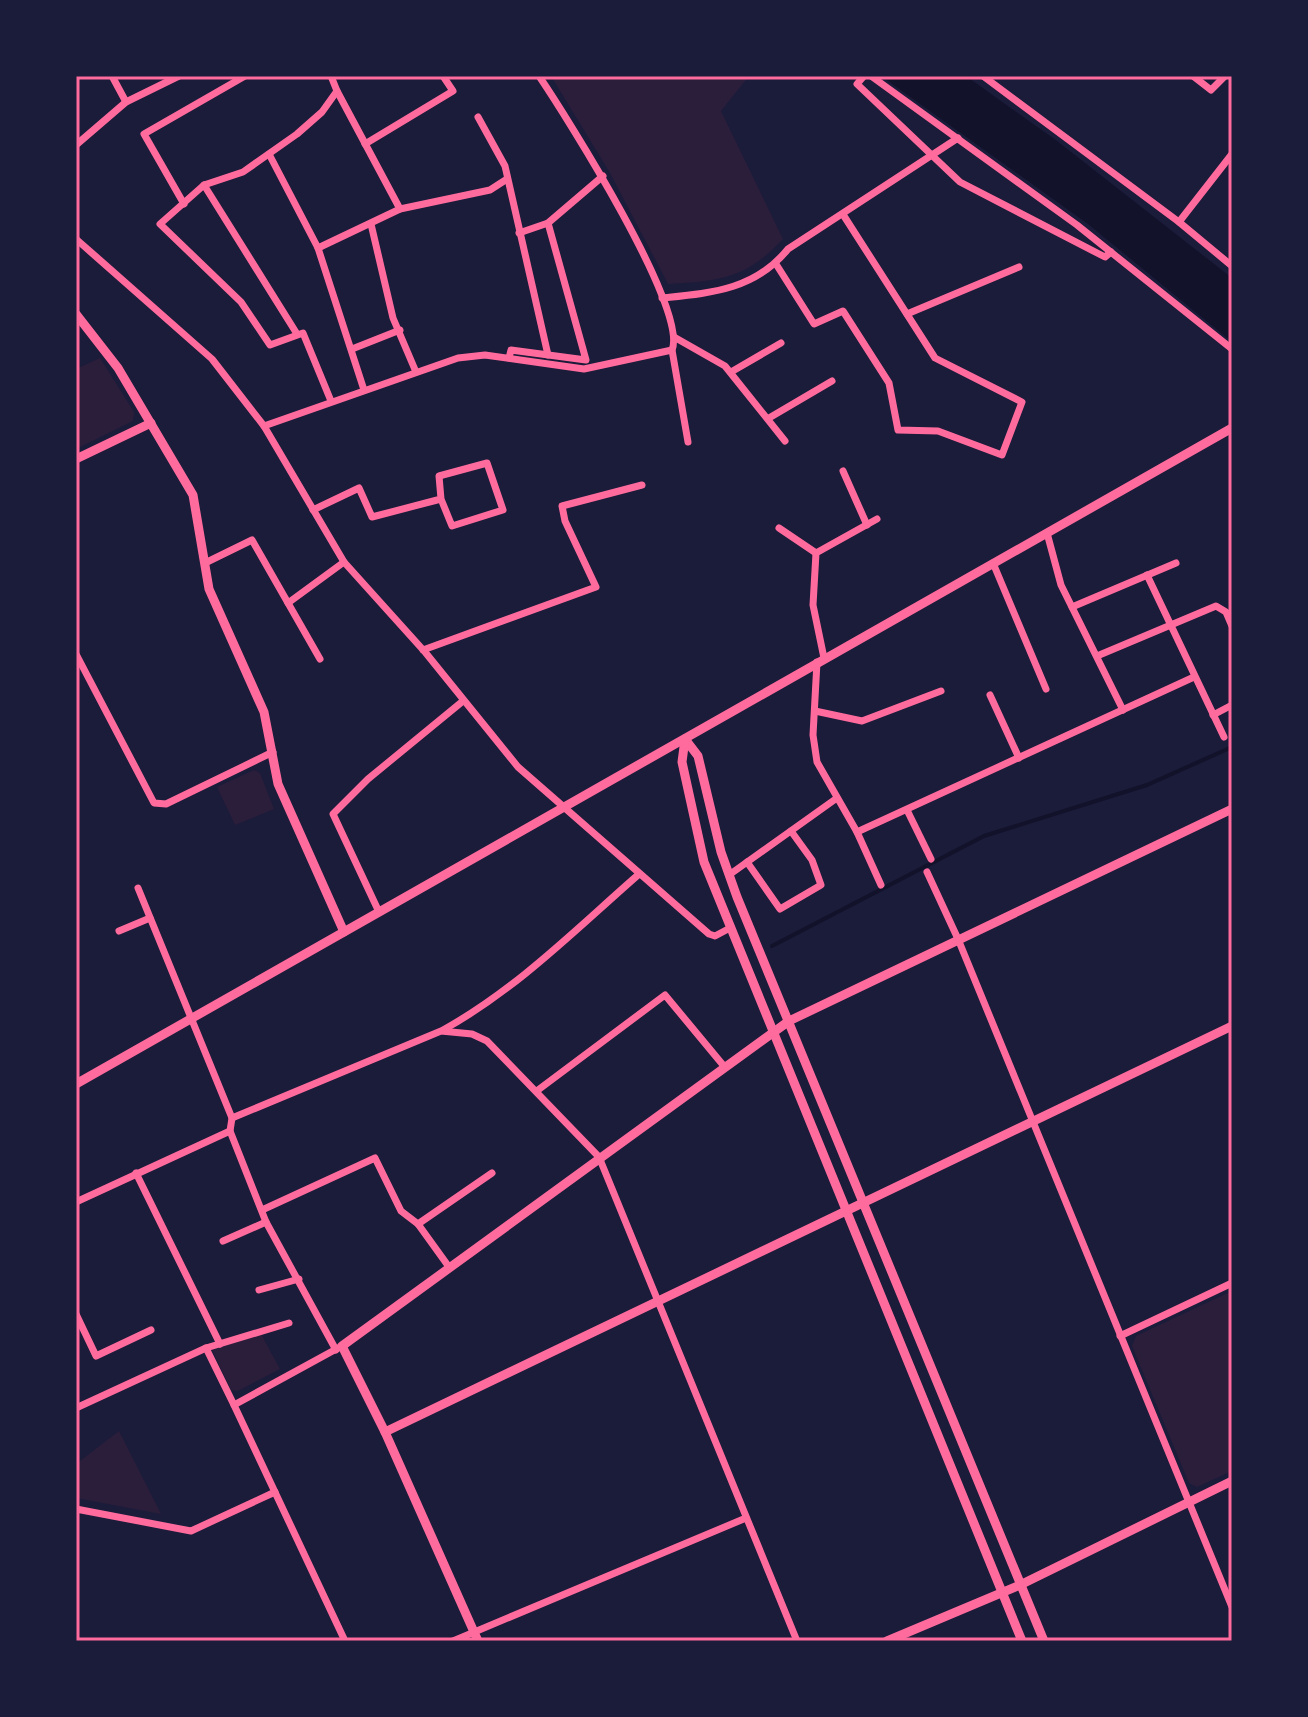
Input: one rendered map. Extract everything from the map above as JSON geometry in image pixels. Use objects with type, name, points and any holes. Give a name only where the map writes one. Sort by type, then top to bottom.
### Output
[{"type":"street","points":[[112,76],[126,102]]},
{"type":"street","points":[[76,145],[126,102],[165,79],[179,76]]},
{"type":"street","points":[[184,204],[144,134],[245,76]]},
{"type":"street","points":[[331,76],[400,209]]},
{"type":"street","points":[[365,144],[453,91],[443,76]]},
{"type":"street","points":[[539,76],[603,176],[662,298],[674,337],[672,350],[688,442]]},
{"type":"street","points":[[864,76],[857,84],[960,182],[1105,257],[1111,252]]},
{"type":"street","points":[[871,76],[1111,252],[1232,349]]},
{"type":"street","points":[[983,76],[1179,222],[1232,266]]},
{"type":"street","points":[[1193,76],[1211,90],[1225,76]]},
{"type":"street","points":[[331,401],[303,333],[270,345],[241,302],[160,224],[204,185],[243,172],[269,154],[322,112],[337,91]]},
{"type":"street","points":[[478,117],[505,166],[548,355]]},
{"type":"street","points":[[662,298],[722,292],[753,280],[776,264],[788,249],[844,216],[958,138]]},
{"type":"street","points":[[269,154],[318,248],[364,390]]},
{"type":"street","points":[[1179,222],[1232,154]]},
{"type":"street","points":[[519,233],[548,223],[603,176]]},
{"type":"street","points":[[318,248],[400,209],[490,190],[507,179]]},
{"type":"street","points":[[204,185],[297,334]]},
{"type":"street","points":[[776,264],[814,324],[843,311],[889,383],[898,430],[938,431],[1002,455],[1022,402],[935,358],[844,216]]},
{"type":"street","points":[[509,358],[511,350],[586,360],[548,223]]},
{"type":"street","points":[[371,224],[393,318],[416,372]]},
{"type":"street","points":[[76,239],[212,359],[264,426],[344,562],[423,650],[518,767],[709,934],[715,936],[730,928]]},
{"type":"street","points":[[907,314],[1019,267]]},
{"type":"street","points":[[76,314],[118,368],[193,495],[219,618],[264,712],[278,784],[344,932]]},
{"type":"street","points":[[352,349],[400,330]]},
{"type":"street","points":[[674,337],[700,348],[731,372],[785,441]]},
{"type":"street","points":[[731,372],[781,343]]},
{"type":"street","points":[[264,426],[458,358],[485,355],[584,369],[672,350]]},
{"type":"street","points":[[769,418],[832,381]]},
{"type":"street","points":[[76,459],[151,423]]},
{"type":"street","points":[[76,1084],[1232,428]]},
{"type":"street","points":[[487,463],[503,510],[452,526],[441,499],[439,476],[487,463]]},
{"type":"street","points":[[843,471],[867,525]]},
{"type":"street","points":[[423,650],[596,587],[565,521],[562,506],[642,485]]},
{"type":"street","points":[[313,510],[359,488],[372,517],[441,499]]},
{"type":"street","points":[[816,553],[877,519]]},
{"type":"street","points":[[779,528],[816,553]]},
{"type":"street","points":[[1047,533],[1061,585],[1123,710]]},
{"type":"street","points":[[205,563],[252,540],[320,659]]},
{"type":"street","points":[[816,553],[813,605],[820,660],[815,711],[817,762],[857,832],[881,885]]},
{"type":"street","points":[[288,603],[344,562]]},
{"type":"street","points":[[993,563],[1046,689]]},
{"type":"street","points":[[1072,607],[1176,563]]},
{"type":"street","points":[[1147,575],[1224,737]]},
{"type":"street","points":[[1097,656],[1216,606],[1226,612],[1232,626]]},
{"type":"street","points":[[76,654],[154,803],[166,804],[273,752]]},
{"type":"street","points":[[857,832],[1194,677]]},
{"type":"street","points":[[815,711],[862,721],[941,691]]},
{"type":"street","points":[[990,695],[1019,758]]},
{"type":"street","points":[[379,912],[333,814],[368,779],[463,701]]},
{"type":"street","points":[[1213,715],[1232,705]]},
{"type":"street","points":[[685,739],[698,756],[729,875],[1044,1641]]},
{"type":"street","points":[[685,739],[682,762],[704,862],[1022,1641]]},
{"type":"street","points":[[729,875],[837,798]]},
{"type":"street","points":[[234,1405],[339,1348],[723,1065],[789,1021],[1232,809]]},
{"type":"street","points":[[907,810],[931,859]]},
{"type":"street","points":[[747,862],[780,909],[821,885],[812,860],[791,831]]},
{"type":"street","points":[[927,872],[958,939],[1232,1607]]},
{"type":"street","points":[[232,1118],[441,1031],[484,1007],[523,978],[638,875]]},
{"type":"street","points":[[138,888],[232,1118],[230,1131],[266,1222],[385,1432],[476,1637]]},
{"type":"street","points":[[119,931],[150,918]]},
{"type":"street","points":[[538,1090],[665,995],[723,1065]]},
{"type":"street","points":[[385,1432],[1232,1026]]},
{"type":"street","points":[[441,1031],[472,1034],[487,1041],[538,1090],[599,1157],[797,1641]]},
{"type":"street","points":[[76,1202],[230,1131]]},
{"type":"street","points":[[262,1210],[375,1158],[401,1211],[418,1224],[449,1267]]},
{"type":"street","points":[[136,1173],[220,1344]]},
{"type":"street","points":[[418,1224],[492,1173]]},
{"type":"street","points":[[223,1241],[266,1222]]},
{"type":"street","points":[[259,1290],[299,1279]]},
{"type":"street","points":[[1120,1336],[1232,1283]]},
{"type":"street","points":[[76,1314],[96,1356],[151,1330]]},
{"type":"street","points":[[76,1408],[206,1348],[289,1323]]},
{"type":"street","points":[[206,1348],[345,1641]]},
{"type":"street","points":[[887,1641],[1020,1585],[1232,1481]]},
{"type":"street","points":[[76,1509],[191,1531],[275,1492]]},
{"type":"street","points":[[453,1641],[476,1637],[746,1518]]},
{"type":"shaded area","points":[[551,76],[749,76],[721,111],[783,239],[744,270],[717,279],[668,284],[610,173]]},
{"type":"shaded area","points":[[881,76],[966,76],[1057,141],[1232,278],[1232,342],[1088,224]]},
{"type":"shaded area","points":[[100,358],[134,412],[133,421],[76,449],[76,369]]},
{"type":"shaded area","points":[[254,770],[260,773],[274,809],[235,825],[217,787]]},
{"type":"shaded area","points":[[1232,1291],[1232,1471],[1197,1487],[1189,1483],[1132,1346],[1136,1336]]},
{"type":"shaded area","points":[[261,1334],[280,1369],[238,1391],[231,1390],[212,1350]]},
{"type":"shaded area","points":[[119,1431],[161,1514],[76,1498],[76,1464]]},
{"type":"waterway","points":[[772,946],[984,836],[1147,785],[1232,747]]}]
